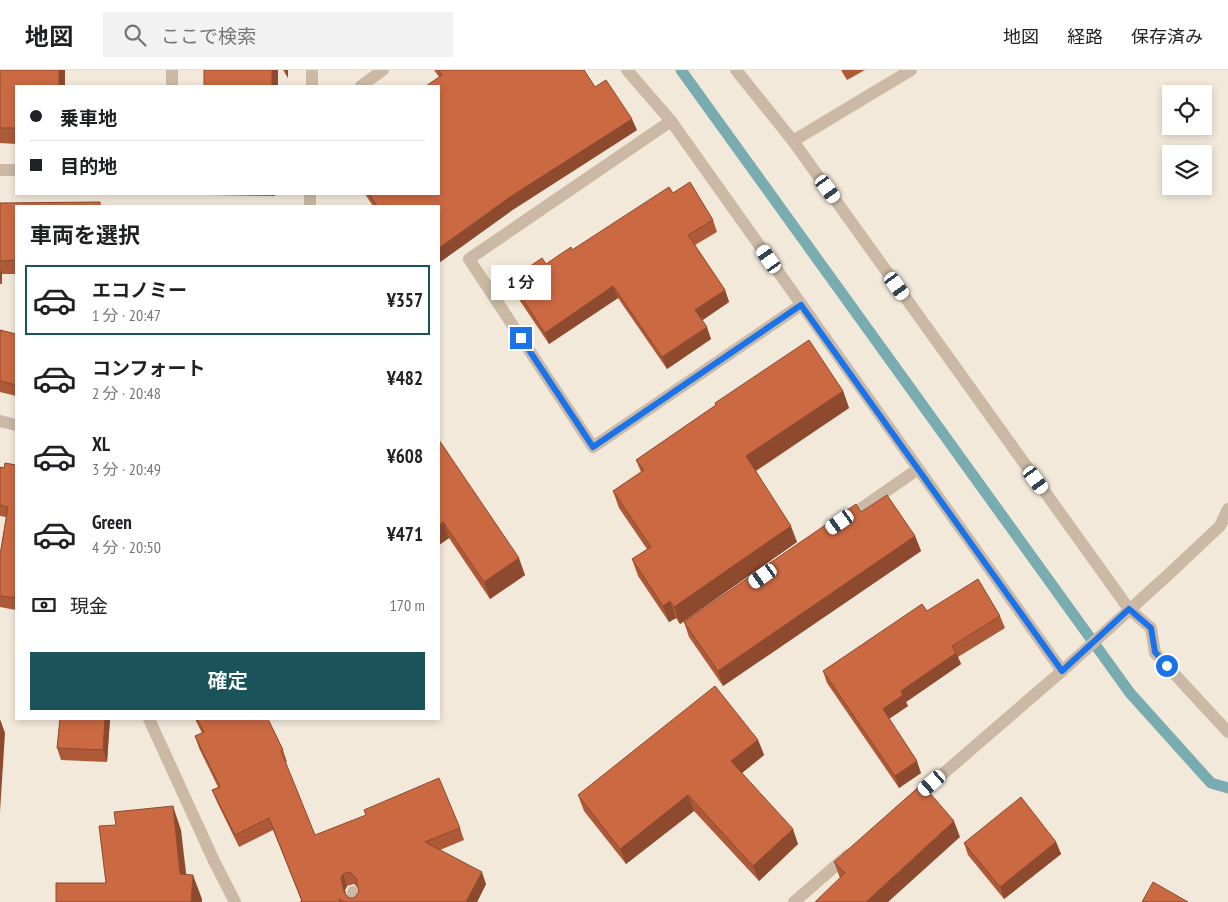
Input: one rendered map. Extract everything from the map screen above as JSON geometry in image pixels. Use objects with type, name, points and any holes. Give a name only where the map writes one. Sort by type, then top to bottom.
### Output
[{"type":"street","points":[[172,70],[172,85]]},
{"type":"street","points":[[312,70],[312,85]]},
{"type":"street","points":[[362,85],[383,70]]},
{"type":"street","points":[[627,70],[671,121],[1062,671]]},
{"type":"street","points":[[736,70],[793,141],[1129,609],[1151,628],[1155,652],[1228,732]]},
{"type":"street","points":[[793,141],[911,70]]},
{"type":"street","points":[[671,121],[469,260],[593,447],[801,305]]},
{"type":"street","points":[[0,170],[15,170]]},
{"type":"street","points":[[0,421],[15,425]]},
{"type":"street","points":[[838,524],[918,469]]},
{"type":"street","points":[[906,806],[1062,671],[1220,526],[1228,509]]},
{"type":"street","points":[[149,720],[234,902]]},
{"type":"street","points":[[794,902],[861,844]]},
{"type":"building","points":[[0,70],[59,70],[59,85],[15,85],[15,128],[0,128]]},
{"type":"building","points":[[204,70],[272,70],[272,85],[204,85]]},
{"type":"building","points":[[438,70],[584,70],[595,87],[606,80],[632,119],[510,197],[440,247],[440,205],[376,205],[370,195],[440,195],[440,85],[427,85],[442,75]]},
{"type":"building","points":[[690,182],[713,220],[688,235],[725,290],[695,310],[707,327],[662,357],[613,286],[545,333],[510,280],[542,258],[546,264],[571,247],[572,250],[669,187],[673,193]]},
{"type":"building","points":[[100,202],[100,205],[15,205],[15,260],[0,261],[0,203]]},
{"type":"building","points":[[0,330],[15,334],[15,385],[0,381]]},
{"type":"building","points":[[809,340],[843,391],[746,456],[791,526],[674,607],[670,601],[663,606],[632,559],[651,547],[613,491],[644,470],[636,460],[716,405],[715,403]]},
{"type":"building","points":[[440,441],[519,558],[484,582],[443,522],[440,524]]},
{"type":"building","points":[[5,463],[15,465],[15,598],[0,596],[0,555],[8,507],[0,505],[0,467],[4,468]]},
{"type":"building","points":[[887,495],[915,536],[718,671],[684,622],[856,504],[861,512]]},
{"type":"building","points":[[978,579],[1000,616],[952,646],[956,653],[901,691],[903,695],[883,709],[917,761],[895,776],[823,671],[922,604],[927,611]]},
{"type":"building","points":[[715,686],[758,740],[731,761],[793,829],[753,866],[688,795],[620,849],[578,795]]},
{"type":"building","points":[[60,720],[105,720],[103,750],[57,748]]},
{"type":"building","points":[[198,720],[268,720],[283,750],[281,751],[315,835],[366,815],[364,810],[439,778],[460,828],[425,842],[482,872],[466,902],[345,902],[339,899],[340,902],[300,902],[302,901],[269,818],[235,835],[212,790],[220,787],[195,736],[204,732]],"holes":[[[350,872],[356,878],[359,892],[354,898],[349,898],[344,892],[341,878],[343,874]]]},
{"type":"building","points":[[922,784],[954,821],[866,902],[815,902],[845,873],[834,862]]},
{"type":"building","points":[[1021,797],[1056,842],[1000,887],[964,843]]},
{"type":"building","points":[[173,806],[180,874],[193,875],[191,902],[56,902],[56,883],[106,883],[99,826],[116,825],[114,812]]},
{"type":"building","points":[[1153,882],[1188,902],[1142,902]]},
{"type":"waterway","points":[[681,70],[1130,693],[1211,783],[1228,788]]},
{"type":"route","points":[[521,338],[593,447],[801,305],[1062,671],[1129,609],[1151,628],[1155,652],[1167,666]]}]
